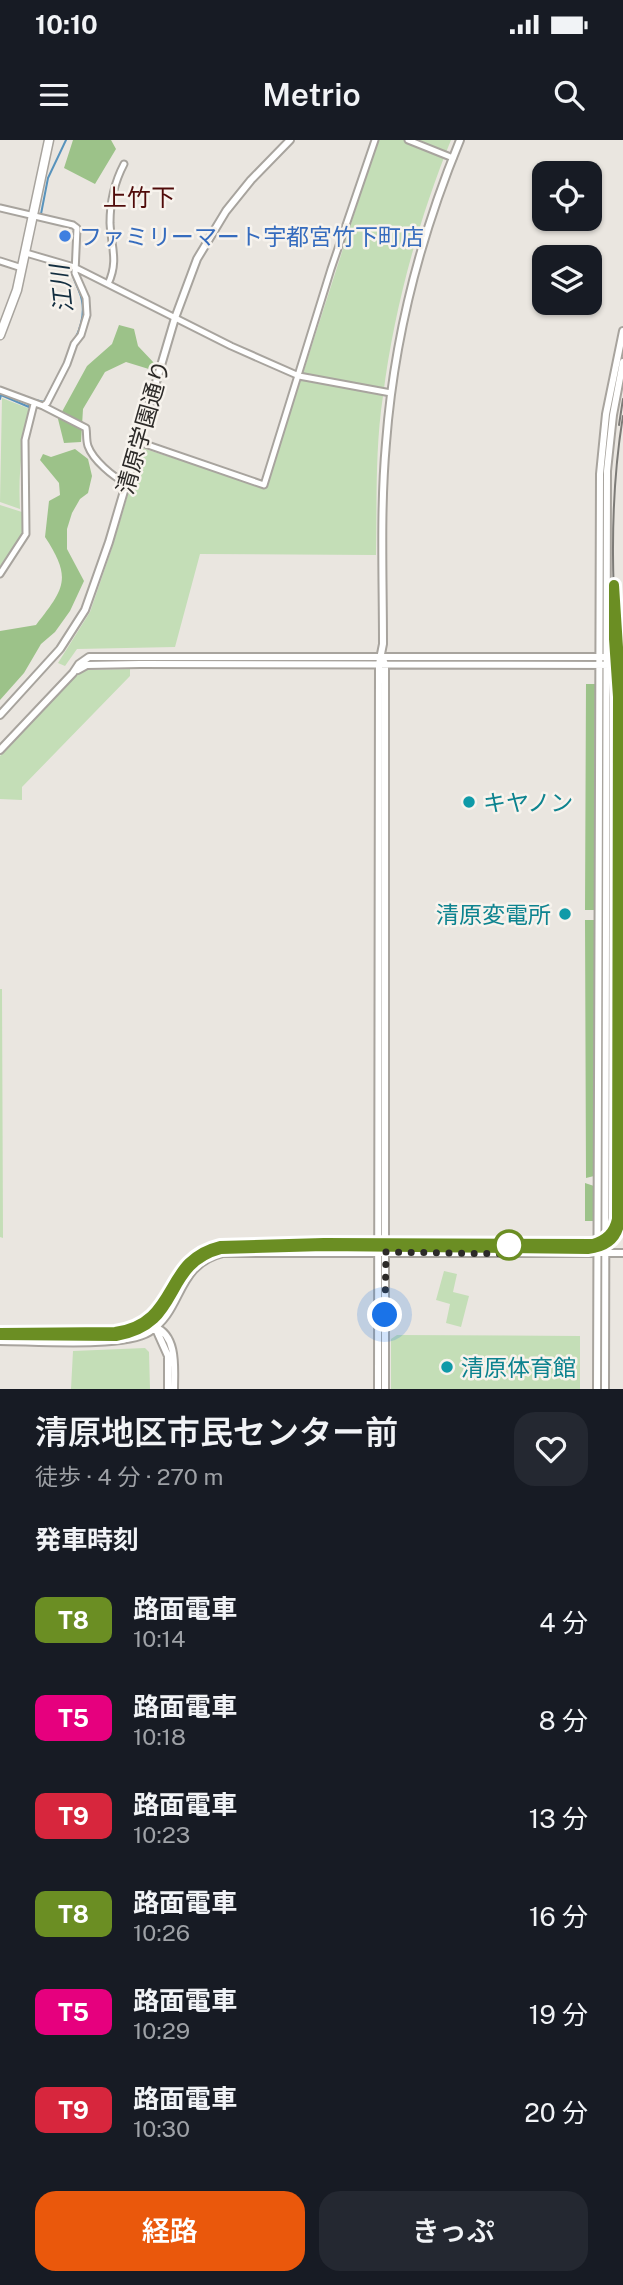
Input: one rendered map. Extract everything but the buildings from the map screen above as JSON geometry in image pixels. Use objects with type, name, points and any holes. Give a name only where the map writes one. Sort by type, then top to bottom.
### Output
[{"type":"highway","points":[[0,335],[13,303],[26,253],[49,140]]},
{"type":"street","name":"清原学園通り","points":[[0,715],[60,649],[85,610],[109,542],[175,318],[197,259],[210,235],[251,180],[290,140]]},
{"type":"street","points":[[139,442],[264,485],[331,269],[375,140]]},
{"type":"street","points":[[408,140],[453,158]]},
{"type":"street","points":[[385,1389],[382,1252],[383,495],[391,393],[403,322],[417,265],[460,140]]},
{"type":"street","points":[[107,284],[113,273],[114,246],[110,225],[113,190],[124,164]]},
{"type":"street","points":[[0,208],[77,228],[74,267],[86,298],[87,315],[67,364],[43,406]]},
{"type":"street","points":[[26,253],[74,267],[299,376],[391,393]]},
{"type":"street","points":[[0,261],[22,268]]},
{"type":"street","points":[[604,1389],[598,661],[600,474],[606,414],[623,331]]},
{"type":"street","points":[[597,1389],[601,1253],[607,471],[623,362]]},
{"type":"street","points":[[0,390],[43,406],[86,428],[88,446],[93,455],[117,479],[126,483]]},
{"type":"street","points":[[0,575],[26,534],[25,440],[34,404]]},
{"type":"street","points":[[0,750],[79,664],[94,657],[382,662],[606,661],[623,664]]},
{"type":"street","points":[[606,661],[623,657]]},
{"type":"street","points":[[0,1341],[126,1340],[142,1335],[155,1327],[167,1313],[189,1273],[215,1255],[232,1252],[623,1253]]},
{"type":"street","points":[[378,1389],[382,1252]]},
{"type":"street","points":[[155,1327],[168,1356],[168,1389]]},
{"type":"street","points":[[155,1327],[161,1329],[172,1348],[174,1389]]},
{"type":"green space","points":[[73,140],[111,140],[116,149],[95,184],[64,168]]},
{"type":"green space","points":[[378,140],[451,140],[418,234],[388,363],[379,435],[376,555],[200,554],[175,647],[77,649],[65,666],[58,663],[90,612],[142,448],[266,488]]},
{"type":"green space","points":[[119,325],[134,329],[138,346],[155,364],[152,370],[126,362],[105,372],[83,409],[81,442],[64,443],[58,419],[87,366],[112,344]]},
{"type":"green space","points":[[2,398],[30,409],[21,459],[20,509],[0,502]]},
{"type":"green space","points":[[75,449],[88,459],[92,476],[88,493],[80,499],[67,529],[67,549],[84,581],[70,611],[55,632],[41,644],[24,673],[0,700],[0,631],[36,625],[59,592],[62,582],[59,563],[45,537],[49,501],[60,495],[59,483],[40,460],[43,454],[51,457]]},
{"type":"green space","points":[[0,505],[22,512],[24,536],[0,566]]},
{"type":"green space","points":[[130,669],[130,676],[22,787],[22,800],[0,799],[0,756],[82,670]]},
{"type":"green space","points":[[586,684],[595,684],[594,910],[585,910]]},
{"type":"green space","points":[[585,920],[594,920],[594,1176],[586,1178]]},
{"type":"green space","points":[[2,989],[3,1238],[0,1237]]},
{"type":"green space","points":[[585,1183],[594,1186],[594,1221],[585,1221]]},
{"type":"green space","points":[[444,1271],[457,1274],[453,1292],[469,1296],[461,1327],[446,1323],[450,1304],[436,1300]]},
{"type":"green space","points":[[397,1335],[580,1336],[580,1389],[391,1389],[391,1339]]},
{"type":"green space","points":[[145,1348],[149,1352],[150,1389],[71,1389],[73,1351]]},
{"type":"waterway","name":"江川","points":[[41,214],[48,178],[66,140]]},
{"type":"waterway","name":"江川","points":[[73,260],[74,245]]},
{"type":"waterway","name":"江川","points":[[72,269],[83,309],[76,337]]},
{"type":"waterway","name":"江川","points":[[0,399],[1,395],[29,407],[29,404]]},
{"type":"waterway","name":"江川","points":[[31,399],[44,402],[48,395]]},
{"type":"tram line","points":[[619,425],[623,399]]},
{"type":"tram line","points":[[0,1335],[116,1336],[137,1330],[152,1321],[189,1268],[203,1257],[221,1249],[324,1246],[588,1249],[600,1247],[614,1237],[620,1219],[621,694],[615,625],[613,520],[623,416]]},
{"type":"tram line","name":"T8","points":[[0,1333],[115,1332],[132,1329],[157,1313],[188,1262],[204,1251],[220,1246],[324,1243],[593,1244],[611,1233],[617,1219],[618,697],[614,585],[621,694],[620,1219],[617,1232],[611,1241],[588,1249],[324,1246],[221,1249],[205,1254],[190,1264],[179,1278],[165,1308],[153,1321],[132,1332],[116,1336],[0,1335]]},
{"type":"place","name":"ファミリーマート宇都宮竹下町店","points":[[65,236]]},
{"type":"place","name":"キヤノン","points":[[469,802]]},
{"type":"place","name":"清原変電所","points":[[565,914]]},
{"type":"place","name":"清原体育館","points":[[447,1367]]},
{"type":"district","name":"上竹下","points":[[139,197]]},
{"type":"route","points":[[385,1315],[386,1252],[514,1254],[509,1245]]}]
